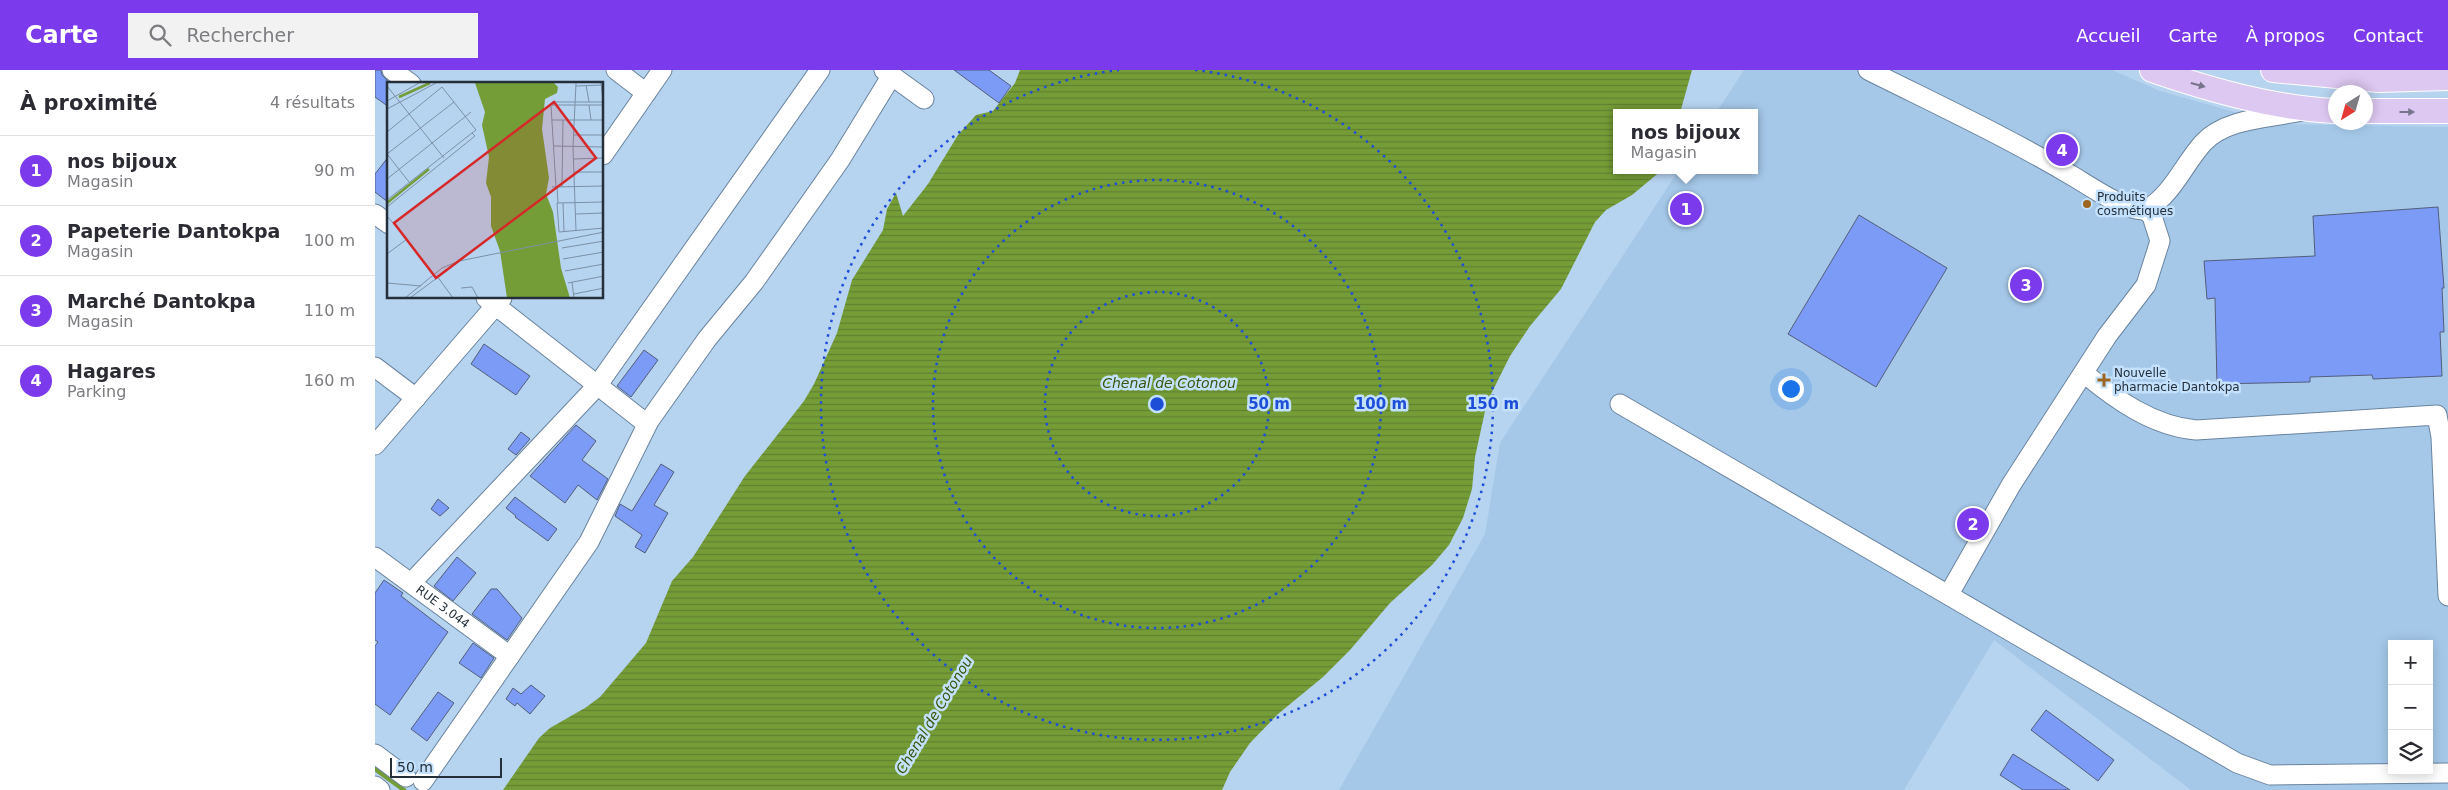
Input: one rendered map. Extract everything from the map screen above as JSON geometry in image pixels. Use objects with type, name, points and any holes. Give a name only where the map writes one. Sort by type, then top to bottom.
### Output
[{"type":"main road","points":[[2151,70],[2209,88],[2311,110],[2328,111]]},
{"type":"main road","points":[[2273,70],[2379,80],[2436,76]]},
{"type":"main road","points":[[2373,111],[2448,111]]},
{"type":"street","points":[[392,70],[408,82]]},
{"type":"street","points":[[616,70],[646,93]]},
{"type":"street","points":[[604,154],[662,70]]},
{"type":"street","points":[[411,583],[597,386],[820,70]]},
{"type":"street","points":[[1868,70],[2026,148],[2095,190],[2135,210],[2146,210],[2164,196],[2204,142],[2227,126],[2311,110]]},
{"type":"street","points":[[2344,70],[2379,80]]},
{"type":"street","points":[[375,754],[415,779],[510,656],[589,542],[647,424],[707,339],[754,282],[840,160],[888,73],[924,99]]},
{"type":"street","points":[[1949,594],[2011,485],[2121,316],[2146,285],[2159,241],[2151,216],[2146,210]]},
{"type":"street","points":[[375,214],[387,223]]},
{"type":"street","points":[[375,445],[416,398],[494,300],[597,386],[647,424]]},
{"type":"street","points":[[375,367],[416,398]]},
{"type":"street","points":[[2084,373],[2113,397],[2138,412],[2179,428],[2196,430],[2383,420],[2432,415],[2439,418],[2445,436],[2448,596]]},
{"type":"street","points":[[1620,404],[2237,763],[2270,775],[2448,773]]},
{"type":"street","name":"RUE 3.044","points":[[375,557],[510,656]]},
{"type":"street","points":[[375,786],[380,790]]},
{"type":"shaded area","points":[[1744,70],[2112,70],[2160,91],[2277,124],[2328,125],[2328,130],[2373,130],[2373,126],[2448,127],[2448,790],[2191,790],[1994,640],[1904,790],[1339,790],[1485,534],[1500,443],[1676,174],[1758,174],[1758,109],[1719,109]]},
{"type":"water","name":"Chenal de Cotonou","points":[[1020,70],[1692,70],[1681,109],[1613,109],[1613,174],[1657,174],[1632,195],[1606,210],[1595,222],[1561,289],[1530,326],[1510,356],[1487,402],[1475,457],[1472,489],[1463,518],[1449,545],[1432,565],[1390,603],[1350,650],[1323,677],[1278,714],[1250,743],[1230,772],[1222,790],[503,790],[539,738],[550,728],[600,697],[646,643],[672,581],[693,557],[745,476],[804,401],[814,384],[837,333],[852,280],[883,230],[887,209],[896,193],[903,216],[928,184],[958,135],[976,115],[993,111],[1015,83]]},
{"type":"building","points":[[375,70],[381,70],[382,75],[389,82],[387,82],[387,106],[375,97]]},
{"type":"building","points":[[954,70],[989,70],[1011,86],[999,103]]},
{"type":"building","points":[[387,159],[387,201],[375,192],[375,174]]},
{"type":"building","points":[[2438,207],[2444,288],[2442,288],[2444,332],[2440,332],[2442,376],[2373,379],[2372,375],[2310,377],[2310,382],[2217,384],[2215,298],[2207,299],[2204,261],[2315,256],[2313,216]]},
{"type":"building","points":[[1859,215],[1947,268],[1876,387],[1788,334]]},
{"type":"building","points":[[484,344],[530,376],[516,395],[471,364]]},
{"type":"building","points":[[644,350],[658,360],[631,397],[617,386]]},
{"type":"building","points":[[576,425],[596,441],[582,460],[608,479],[597,500],[578,485],[565,503],[530,476]]},
{"type":"building","points":[[521,432],[530,439],[516,455],[508,449]]},
{"type":"building","points":[[661,464],[674,472],[654,505],[668,513],[645,553],[635,547],[642,535],[615,516],[620,504],[632,511]]},
{"type":"building","points":[[515,497],[557,529],[548,541],[515,517],[506,508]]},
{"type":"building","points":[[438,499],[449,508],[440,516],[431,509]]},
{"type":"building","points":[[457,557],[476,573],[453,601],[434,586]]},
{"type":"building","points":[[384,580],[403,593],[401,596],[448,632],[390,715],[375,704],[375,646],[378,642],[375,640],[375,593]]},
{"type":"building","points":[[491,589],[497,589],[522,618],[507,640],[472,614]]},
{"type":"building","points":[[473,643],[494,658],[481,678],[459,663]]},
{"type":"building","points":[[531,685],[545,696],[530,714],[517,703],[515,706],[506,699],[513,688],[521,694]]},
{"type":"building","points":[[438,692],[454,703],[427,741],[411,729]]},
{"type":"building","points":[[2046,710],[2114,760],[2098,781],[2031,730]]},
{"type":"building","points":[[2013,754],[2070,790],[2023,790],[2000,775]]},
{"type":"waterway","points":[[375,769],[404,790]]},
{"type":"place","name":"Hagares","points":[[2062,150]]},
{"type":"place","name":"Produits cosmétiques","points":[[2087,204]]},
{"type":"place","name":"nos bijoux","points":[[1686,209]]},
{"type":"place","name":"Marché Dantokpa","points":[[2026,285]]},
{"type":"place","name":"Nouvelle pharmacie Dantokpa","points":[[2104,380]]},
{"type":"place","name":"Papeterie Dantokpa","points":[[1973,524]]}]
